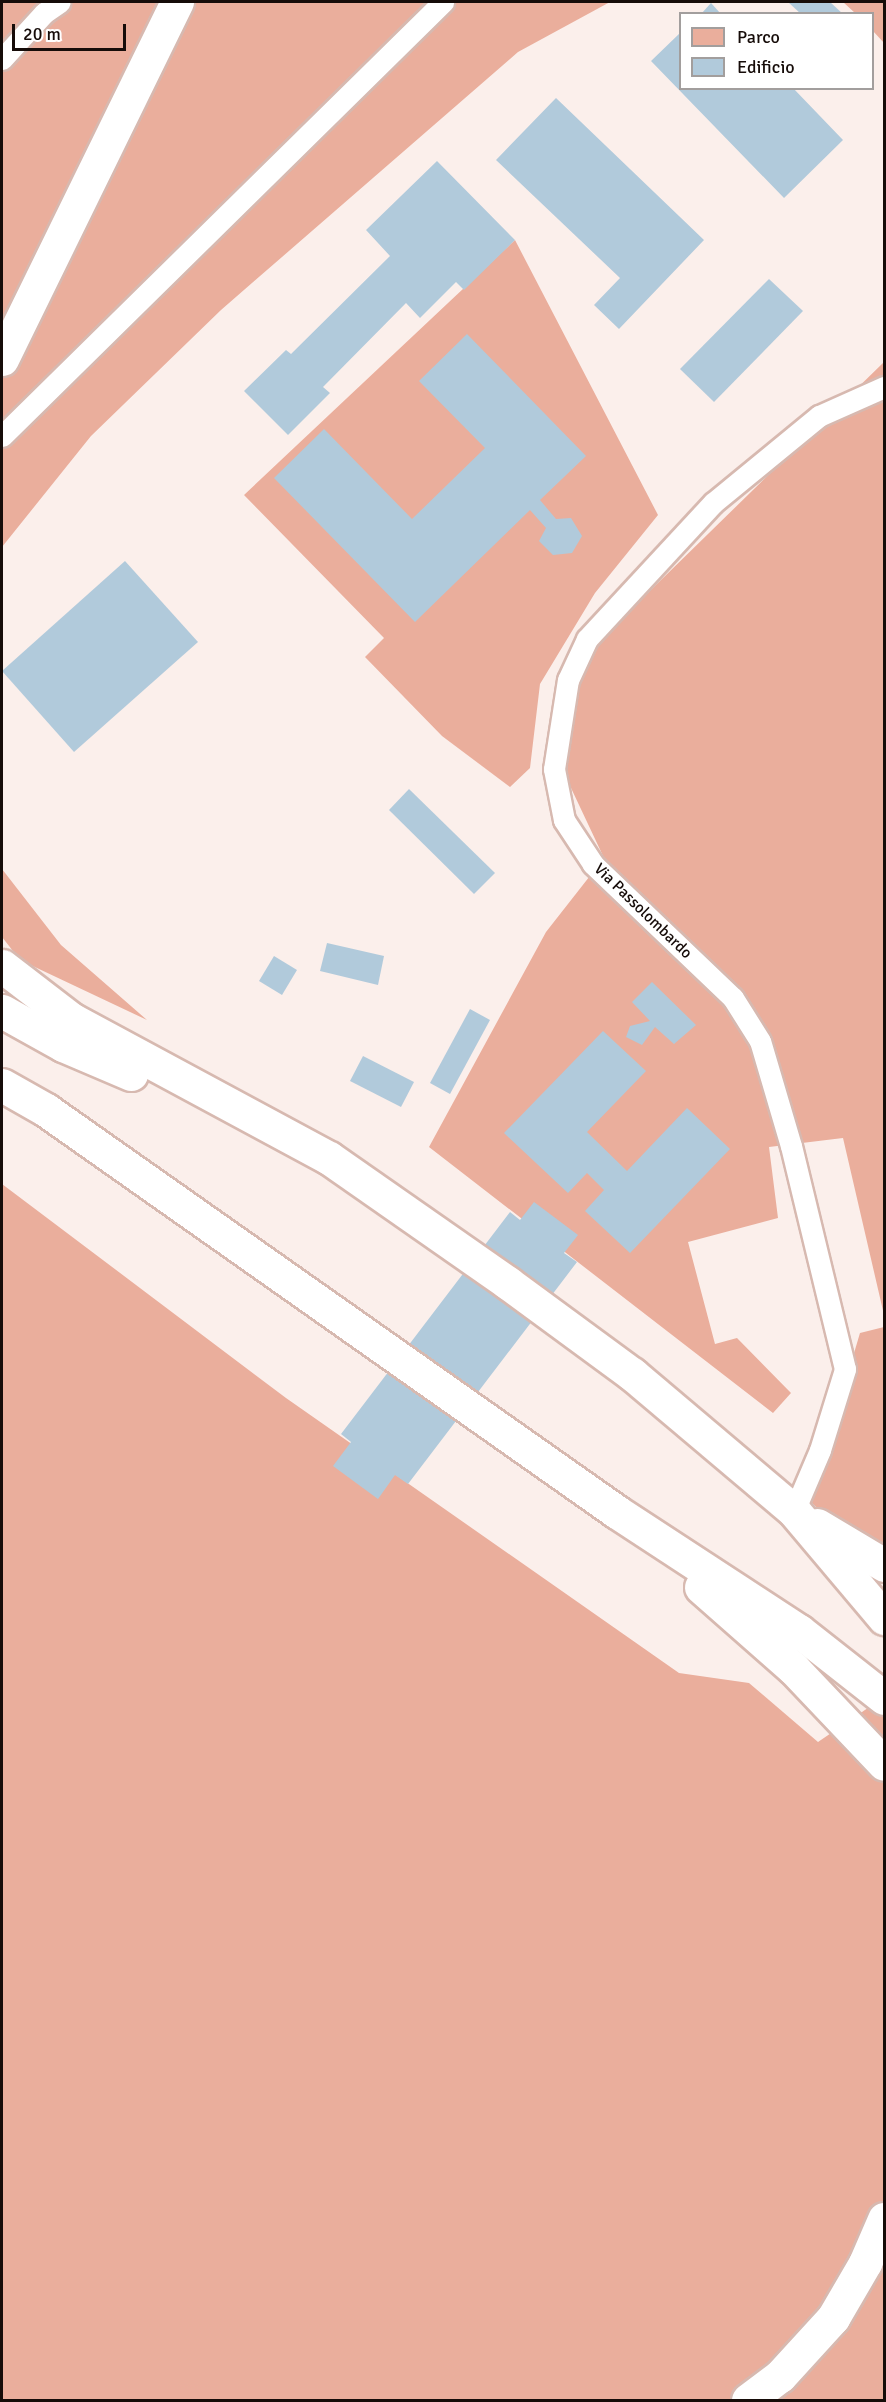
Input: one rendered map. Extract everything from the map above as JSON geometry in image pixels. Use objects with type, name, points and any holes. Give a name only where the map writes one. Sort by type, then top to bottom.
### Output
[{"type":"highway","points":[[2,358],[177,2]]},
{"type":"highway","points":[[2,966],[71,1020],[329,1158],[632,1374],[794,1511],[885,1618]]},
{"type":"highway","points":[[2,1011],[63,1045],[329,1158]]},
{"type":"highway","points":[[2,1077],[617,1512],[799,1630],[885,1698]]},
{"type":"highway","points":[[2,1085],[46,1110]]},
{"type":"highway","points":[[794,1511],[885,1565]]},
{"type":"highway","points":[[617,1512],[793,1668],[885,1764]]},
{"type":"highway","points":[[748,2400],[780,2376],[833,2318],[865,2263],[885,2219]]},
{"type":"lane","points":[[2,59],[44,13],[60,2]]},
{"type":"lane","points":[[2,436],[443,2]]},
{"type":"lane","name":"Via Passolombardo","points":[[794,1511],[820,1450],[844,1369],[797,1168],[760,1041],[733,998],[593,864],[564,820],[554,769],[568,680],[587,639],[713,503],[819,416],[885,387]]},
{"type":"green space","points":[[2,2],[610,2],[518,52],[221,310],[91,436],[2,547]]},
{"type":"green space","points":[[843,2],[884,2],[884,43],[874,32],[874,12],[854,12]]},
{"type":"green space","points":[[515,240],[658,515],[595,593],[540,684],[530,768],[510,787],[442,736],[365,657],[384,638],[244,495]]},
{"type":"green space","points":[[884,362],[884,1315],[843,1138],[769,1147],[778,1218],[688,1242],[715,1344],[737,1338],[791,1393],[773,1413],[429,1147],[546,932],[604,858],[563,771],[577,662]]},
{"type":"green space","points":[[2,869],[61,945],[147,1020],[20,960],[2,937]]},
{"type":"green space","points":[[2,1184],[286,1398],[679,1673],[749,1683],[818,1742],[884,1697],[884,2400],[2,2400]]},
{"type":"green space","points":[[884,1327],[884,1573],[810,1501],[860,1333]]},
{"type":"building","points":[[788,2],[830,2],[841,12],[799,12]]},
{"type":"building","points":[[711,3],[719,12],[703,12]]},
{"type":"building","points":[[679,34],[679,90],[651,61]]},
{"type":"building","points":[[679,90],[795,90],[843,140],[784,198]]},
{"type":"building","points":[[556,98],[704,240],[619,329],[594,305],[620,278],[496,160]]},
{"type":"building","points":[[437,161],[515,240],[464,290],[456,282],[420,318],[406,303],[323,387],[330,393],[288,435],[244,391],[286,350],[291,354],[390,256],[366,230]]},
{"type":"building","points":[[769,279],[803,311],[714,402],[680,369]]},
{"type":"building","points":[[467,334],[586,456],[540,500],[556,519],[571,518],[582,536],[572,553],[553,555],[539,541],[546,528],[530,510],[415,622],[274,478],[324,429],[412,519],[485,448],[419,381]]},
{"type":"building","points":[[125,561],[198,642],[74,752],[2,671]]},
{"type":"building","points":[[409,789],[495,873],[474,894],[389,810]]},
{"type":"building","points":[[327,943],[384,956],[378,985],[320,971]]},
{"type":"building","points":[[274,956],[297,970],[282,995],[259,981]]},
{"type":"building","points":[[652,982],[696,1025],[674,1044],[655,1027],[642,1045],[626,1037],[630,1026],[650,1021],[632,1002]]},
{"type":"building","points":[[470,1009],[490,1020],[450,1094],[430,1083]]},
{"type":"building","points":[[603,1031],[646,1071],[587,1132],[627,1171],[687,1108],[730,1149],[630,1253],[585,1211],[604,1190],[587,1173],[568,1193],[504,1133]]},
{"type":"building","points":[[363,1056],[414,1082],[401,1107],[350,1081]]},
{"type":"building","points":[[534,1202],[578,1235],[564,1253],[577,1262],[408,1484],[395,1475],[378,1499],[333,1466],[351,1442],[341,1434],[510,1212],[520,1220]]}]
